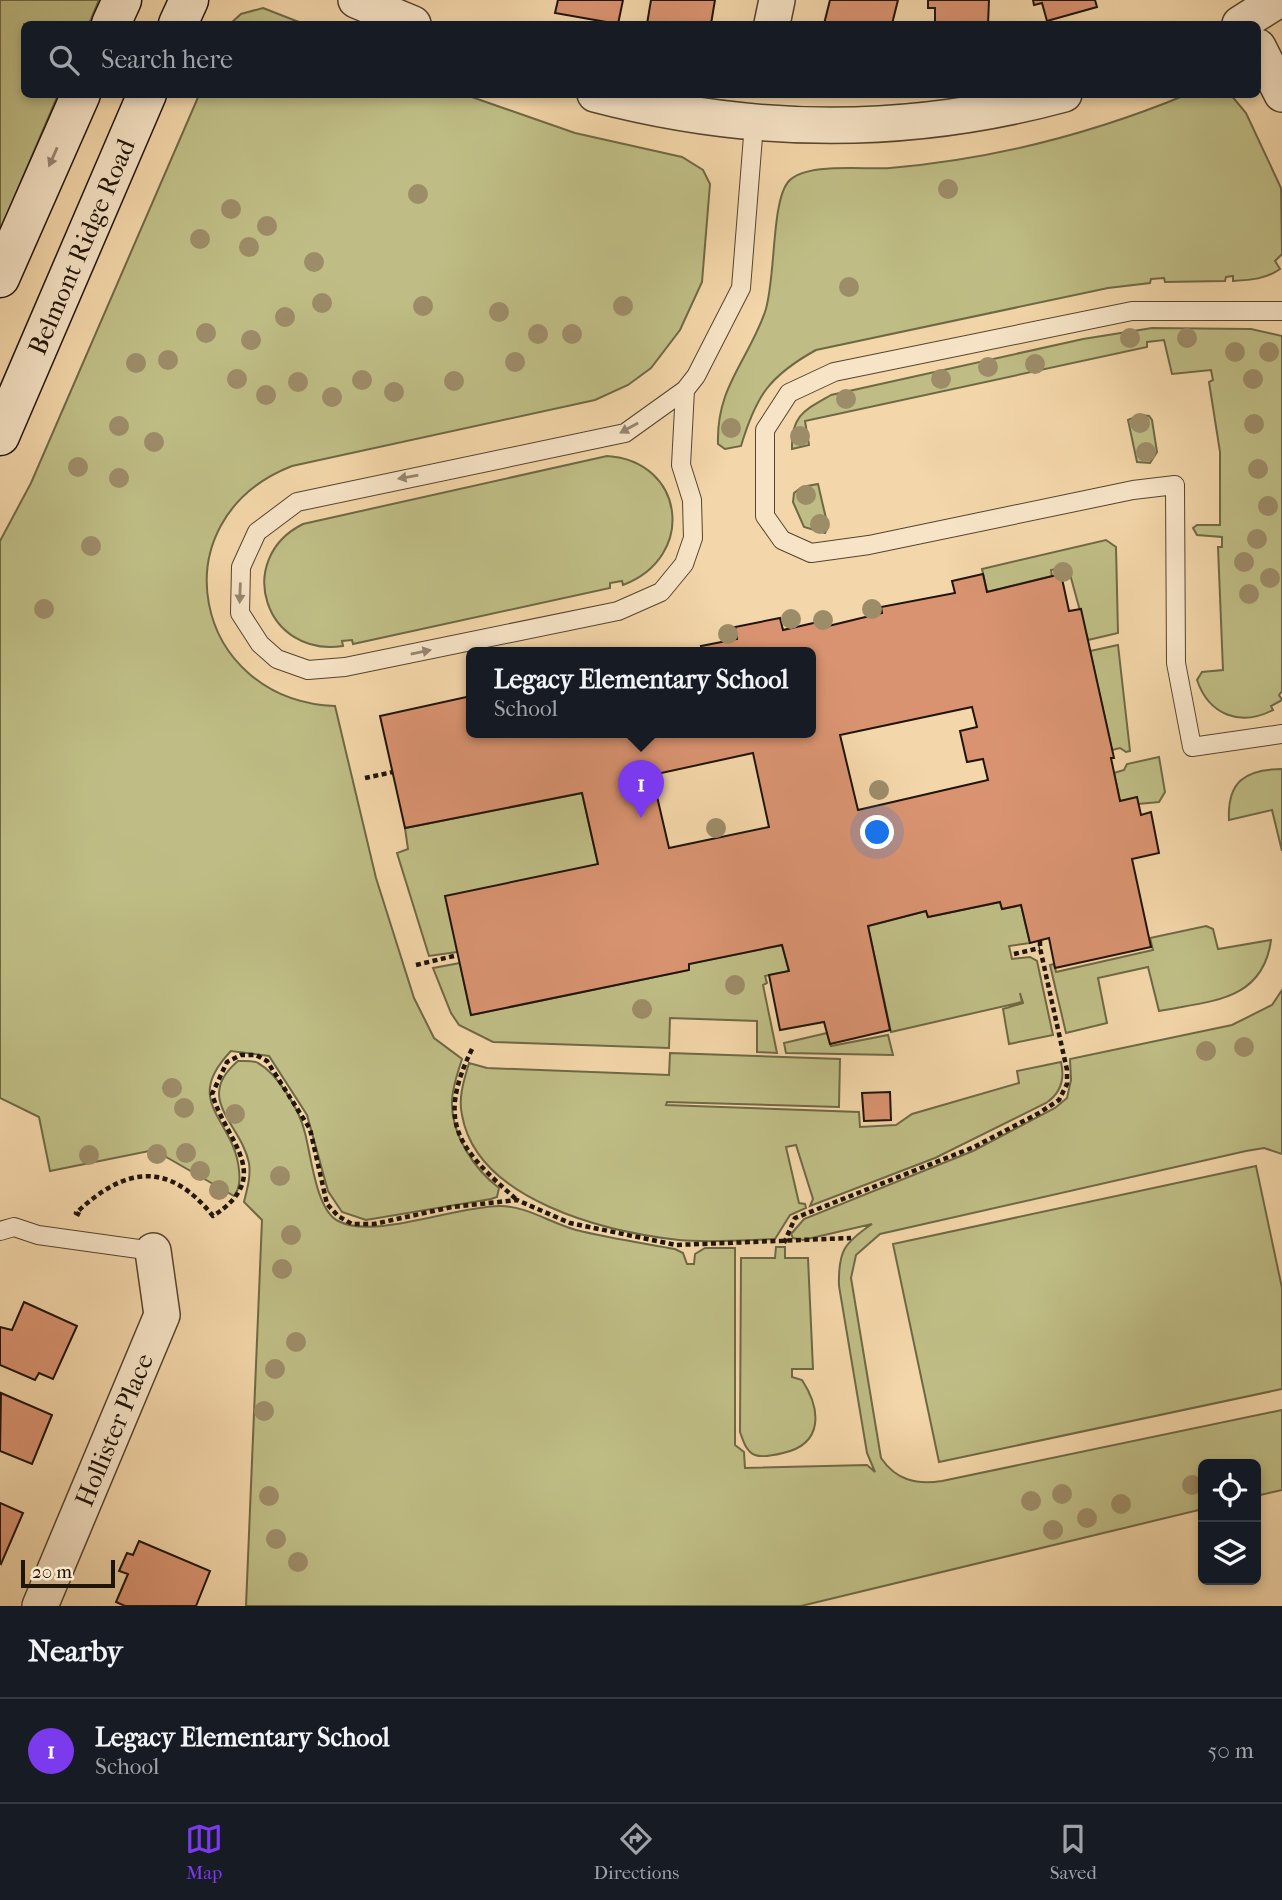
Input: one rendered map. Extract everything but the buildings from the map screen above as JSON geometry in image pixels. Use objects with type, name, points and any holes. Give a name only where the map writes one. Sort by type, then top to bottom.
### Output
[{"type":"main road","points":[[112,21],[122,0]]},
{"type":"main road","points":[[179,21],[189,0]]},
{"type":"main road","points":[[0,278],[78,98]]},
{"type":"main road","name":"Belmont Ridge Road","points":[[0,436],[145,98]]},
{"type":"street","points":[[773,21],[777,0]]},
{"type":"street","points":[[1256,21],[1278,0]]},
{"type":"street","points":[[1261,56],[1282,94]]},
{"type":"street","points":[[612,98],[670,112],[757,109],[836,127],[927,122],[1017,107],[1050,98]]},
{"type":"street","name":"Hollister Place","points":[[40,1606],[162,1315],[153,1251]]},
{"type":"lane","points":[[685,390],[681,465],[692,500],[693,538],[684,564],[661,592],[618,611],[345,667],[308,670],[277,659],[260,644],[240,613],[241,568],[257,532],[297,502],[625,433],[685,390],[696,376],[741,288],[757,109]]},
{"type":"lane","points":[[1282,311],[1132,311],[834,372],[789,393],[765,430],[765,516],[782,540],[811,553],[869,545],[1133,490],[1175,485],[1176,663],[1192,747],[1282,734]]},
{"type":"lane","points":[[0,1231],[14,1227],[38,1235],[153,1251]]},
{"type":"path","points":[[365,778],[393,772]]},
{"type":"path","points":[[784,1242],[795,1218],[974,1147],[1059,1100],[1067,1084],[1067,1070],[1040,940]]},
{"type":"path","points":[[1014,954],[1040,948]]},
{"type":"path","points":[[416,965],[458,955]]},
{"type":"path","points":[[472,1049],[457,1081],[453,1104],[459,1134],[473,1158],[517,1200],[570,1223],[676,1245],[851,1238]]},
{"type":"path","points":[[87,1219],[76,1213],[96,1195],[122,1179],[153,1176],[178,1184],[199,1199],[213,1216],[233,1203],[244,1182],[244,1162],[239,1146],[217,1112],[212,1094],[227,1062],[240,1055],[256,1055],[267,1061],[291,1096],[310,1129],[327,1205],[345,1220],[352,1223],[374,1223],[452,1207],[517,1200]]},
{"type":"shaded area","points":[[0,0],[99,0],[90,21],[21,21],[21,98],[57,98],[0,231]]},
{"type":"shaded area","points":[[263,8],[296,21],[233,21],[241,14]]},
{"type":"shaded area","points":[[198,98],[475,98],[575,133],[682,157],[703,170],[710,184],[702,282],[680,330],[651,368],[628,385],[595,400],[292,466],[249,491],[221,525],[208,564],[209,604],[223,641],[249,673],[287,696],[335,706],[376,878],[414,998],[434,1038],[462,1059],[453,1091],[455,1126],[473,1161],[499,1188],[497,1197],[366,1220],[342,1212],[328,1191],[307,1115],[269,1056],[231,1051],[217,1069],[210,1084],[210,1098],[214,1110],[229,1137],[239,1170],[239,1184],[234,1196],[154,1150],[50,1171],[39,1117],[0,1098],[0,541],[31,483]]},
{"type":"shaded area","points":[[1178,98],[1234,98],[1246,113],[1281,188],[1282,254],[1275,261],[1280,269],[1264,277],[1240,281],[1233,281],[1233,276],[1226,277],[1225,281],[1165,282],[1164,278],[1151,279],[1150,283],[1108,288],[816,350],[787,369],[766,389],[752,414],[741,446],[725,449],[718,444],[722,406],[765,312],[779,207],[788,182],[796,176],[821,169],[890,168],[1005,151],[1079,133]]},
{"type":"shaded area","points":[[1152,328],[1251,329],[1282,336],[1282,691],[1279,695],[1282,700],[1271,706],[1273,710],[1261,715],[1238,717],[1227,714],[1209,702],[1197,680],[1202,672],[1223,670],[1218,547],[1222,547],[1222,537],[1197,535],[1193,528],[1197,525],[1220,525],[1220,452],[1209,382],[1213,380],[1211,370],[1172,374],[1164,340],[1147,342],[1147,347],[805,421],[809,445],[792,449],[794,428],[801,415],[831,395],[1083,339]]},
{"type":"shaded area","points":[[1141,415],[1149,416],[1152,420],[1157,452],[1150,463],[1137,462],[1128,420]]},
{"type":"shaded area","points":[[607,456],[633,462],[653,474],[666,492],[672,512],[671,533],[663,554],[647,572],[623,585],[622,581],[610,583],[610,588],[353,644],[352,640],[342,641],[343,646],[316,646],[294,637],[278,622],[268,603],[264,581],[269,560],[281,540],[303,524]]},
{"type":"shaded area","points":[[818,484],[828,527],[825,533],[804,527],[793,502],[794,493],[802,487]]},
{"type":"shaded area","points":[[1106,540],[1116,547],[1118,633],[1088,640],[1068,567],[1051,570],[1052,576],[987,592],[982,569]]},
{"type":"shaded area","points":[[1118,645],[1130,751],[1126,752],[1120,748],[1112,750],[1090,651]]},
{"type":"shaded area","points":[[1159,757],[1165,792],[1159,802],[1138,804],[1120,801],[1114,773],[1124,770],[1127,764]]},
{"type":"shaded area","points":[[1282,769],[1282,851],[1272,810],[1229,820],[1229,807],[1235,787],[1241,780],[1258,772]]},
{"type":"shaded area","points":[[582,793],[598,864],[457,952],[429,956],[397,853],[408,849],[405,828]]},
{"type":"shaded area","points":[[1000,902],[1002,909],[1021,905],[1030,943],[1009,946],[1012,959],[1030,957],[1037,961],[1053,1035],[1009,1044],[1003,1009],[1023,1003],[1020,993],[1022,1002],[891,1032],[868,926],[926,911],[928,917]]},
{"type":"shaded area","points":[[1206,926],[1213,929],[1218,949],[1271,940],[1266,960],[1257,976],[1245,987],[1214,1000],[1159,1011],[1148,967],[1098,978],[1107,1023],[1066,1033],[1050,965],[1054,964],[1056,972],[1153,950],[1150,938]]},
{"type":"shaded area","points":[[782,945],[789,971],[765,976],[767,983],[763,985],[777,1053],[757,1052],[757,1021],[670,1018],[669,1048],[493,1042],[459,1025],[451,1013],[433,968],[460,963],[471,1015],[689,970],[689,964]]},
{"type":"shaded area","points":[[1282,990],[1282,1154],[1264,1148],[1246,1151],[880,1234],[856,1255],[851,1278],[881,1458],[900,1476],[915,1481],[942,1481],[1282,1410],[1282,1490],[1261,1495],[1261,1459],[1198,1459],[1198,1510],[801,1606],[246,1606],[262,1220],[244,1202],[249,1163],[220,1099],[220,1087],[225,1075],[238,1061],[251,1061],[266,1068],[287,1094],[302,1124],[319,1194],[324,1206],[338,1221],[354,1226],[373,1227],[500,1206],[529,1212],[576,1230],[675,1249],[683,1253],[687,1264],[694,1264],[695,1254],[705,1248],[735,1248],[735,1445],[744,1452],[745,1468],[867,1465],[875,1472],[867,1453],[839,1286],[840,1264],[845,1249],[872,1224],[803,1240],[793,1238],[791,1234],[804,1219],[973,1151],[1055,1108],[1067,1098],[1071,1080],[1070,1059],[1232,1025],[1272,1005]]},
{"type":"shaded area","points":[[827,1033],[831,1046],[888,1035],[893,1055],[786,1053],[784,1043]]},
{"type":"shaded area","points":[[670,1053],[840,1059],[839,1107],[667,1102],[666,1105],[859,1112],[860,1127],[896,1125],[912,1114],[1019,1083],[1017,1071],[1061,1062],[1062,1074],[1061,1085],[1046,1103],[935,1158],[810,1206],[813,1199],[796,1145],[786,1147],[799,1203],[805,1204],[806,1208],[790,1215],[775,1239],[679,1240],[583,1220],[549,1207],[518,1190],[492,1170],[473,1145],[461,1109],[462,1089],[469,1063],[487,1068],[669,1075]]},
{"type":"shaded area","points":[[1256,1166],[1282,1288],[1282,1389],[939,1462],[893,1244]]},
{"type":"shaded area","points":[[776,1247],[785,1247],[785,1258],[808,1258],[813,1369],[792,1369],[792,1377],[802,1380],[808,1391],[813,1402],[815,1424],[806,1442],[776,1455],[762,1456],[749,1451],[740,1432],[741,1258],[775,1258]]},
{"type":"place","name":"Legacy Elementary School","points":[[641,818]]}]
